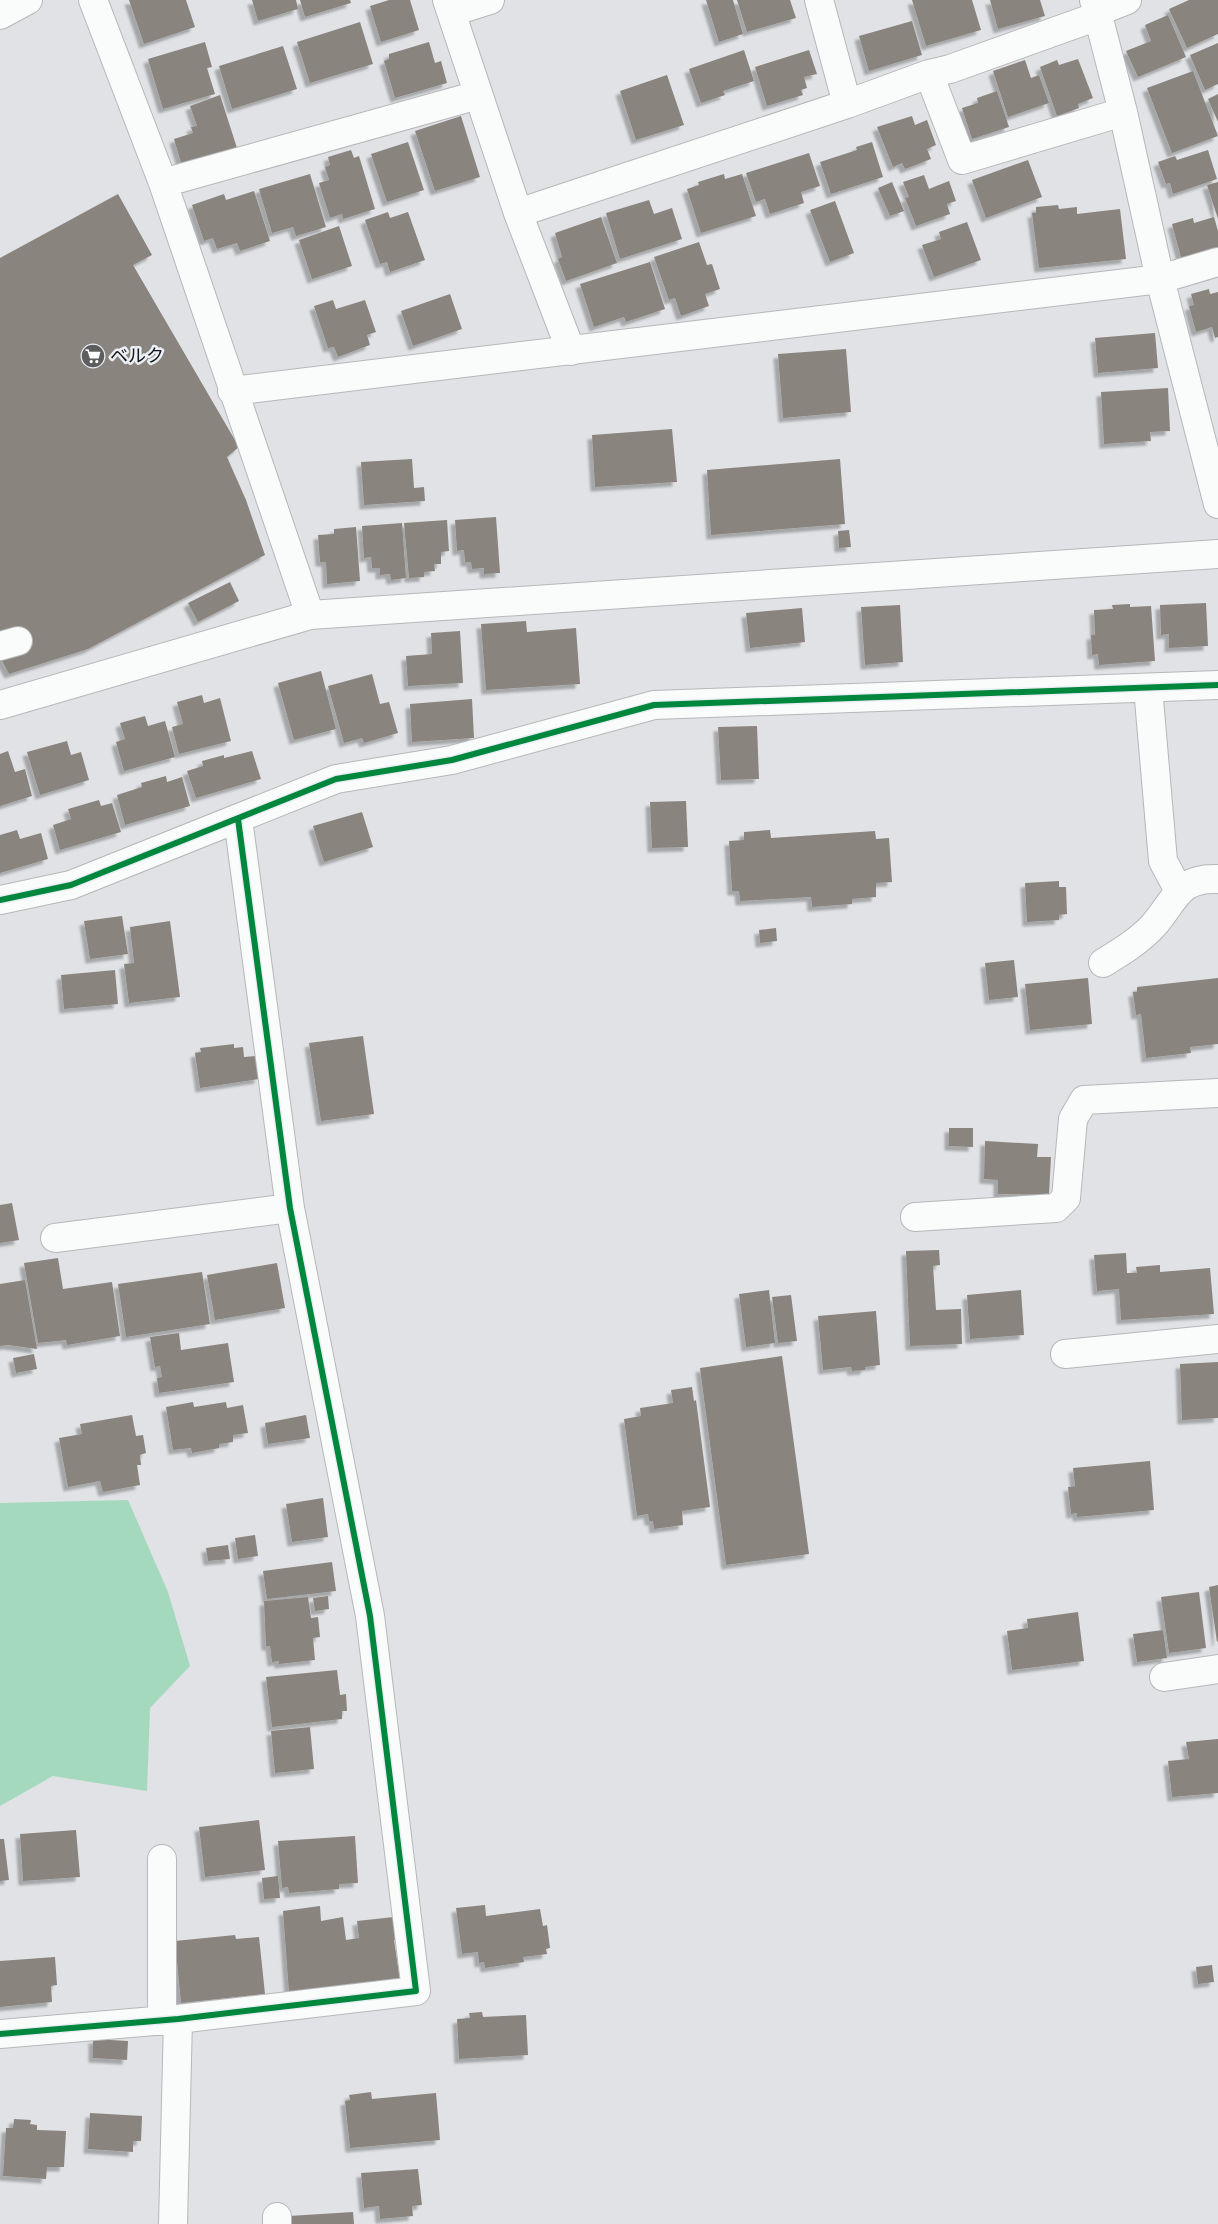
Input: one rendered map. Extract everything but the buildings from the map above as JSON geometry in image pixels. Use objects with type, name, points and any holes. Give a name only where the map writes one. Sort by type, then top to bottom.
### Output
[{"type":"street","points":[[0,15],[28,0]]},
{"type":"street","points":[[93,0],[163,183],[232,391],[310,615]]},
{"type":"street","points":[[490,0],[449,6],[518,213],[571,352]]},
{"type":"street","points":[[819,0],[847,104]]},
{"type":"street","points":[[518,213],[847,104],[929,74],[950,69],[1096,10],[1127,0]]},
{"type":"street","points":[[1096,10],[1123,112],[1160,279],[1218,504]]},
{"type":"street","points":[[929,74],[962,160],[1123,112]]},
{"type":"street","points":[[163,183],[478,95]]},
{"type":"street","points":[[232,391],[571,352],[1160,279],[1218,262]]},
{"type":"street","points":[[0,705],[310,615],[1218,554]]},
{"type":"street","points":[[0,900],[71,885],[336,779],[452,760],[654,705],[1218,685]]},
{"type":"street","points":[[1148,688],[1163,861],[1179,891]]},
{"type":"street","points":[[0,2034],[170,2019],[416,1991],[370,1616],[290,1208],[238,819]]},
{"type":"street","points":[[1103,963],[1127,948],[1152,926],[1179,891],[1189,882],[1218,879]]},
{"type":"street","points":[[915,1217],[1056,1208],[1066,1198],[1073,1119],[1084,1100],[1218,1093]]},
{"type":"street","points":[[55,1238],[290,1208]]},
{"type":"street","points":[[1065,1354],[1218,1339]]},
{"type":"street","points":[[1164,1677],[1218,1669]]},
{"type":"street","points":[[162,1858],[170,2019],[174,2224]]},
{"type":"green space","points":[[128,1500],[168,1592],[190,1666],[150,1708],[147,1791],[53,1776],[0,1806],[0,1503]]},
{"type":"cycle path","points":[[0,900],[71,885],[336,779],[452,760],[654,705],[1218,685]]},
{"type":"cycle path","points":[[0,2034],[178,2019],[416,1991],[370,1616],[290,1208],[238,819]]},
{"type":"place","name":"ベルク","points":[[93,356]]}]
